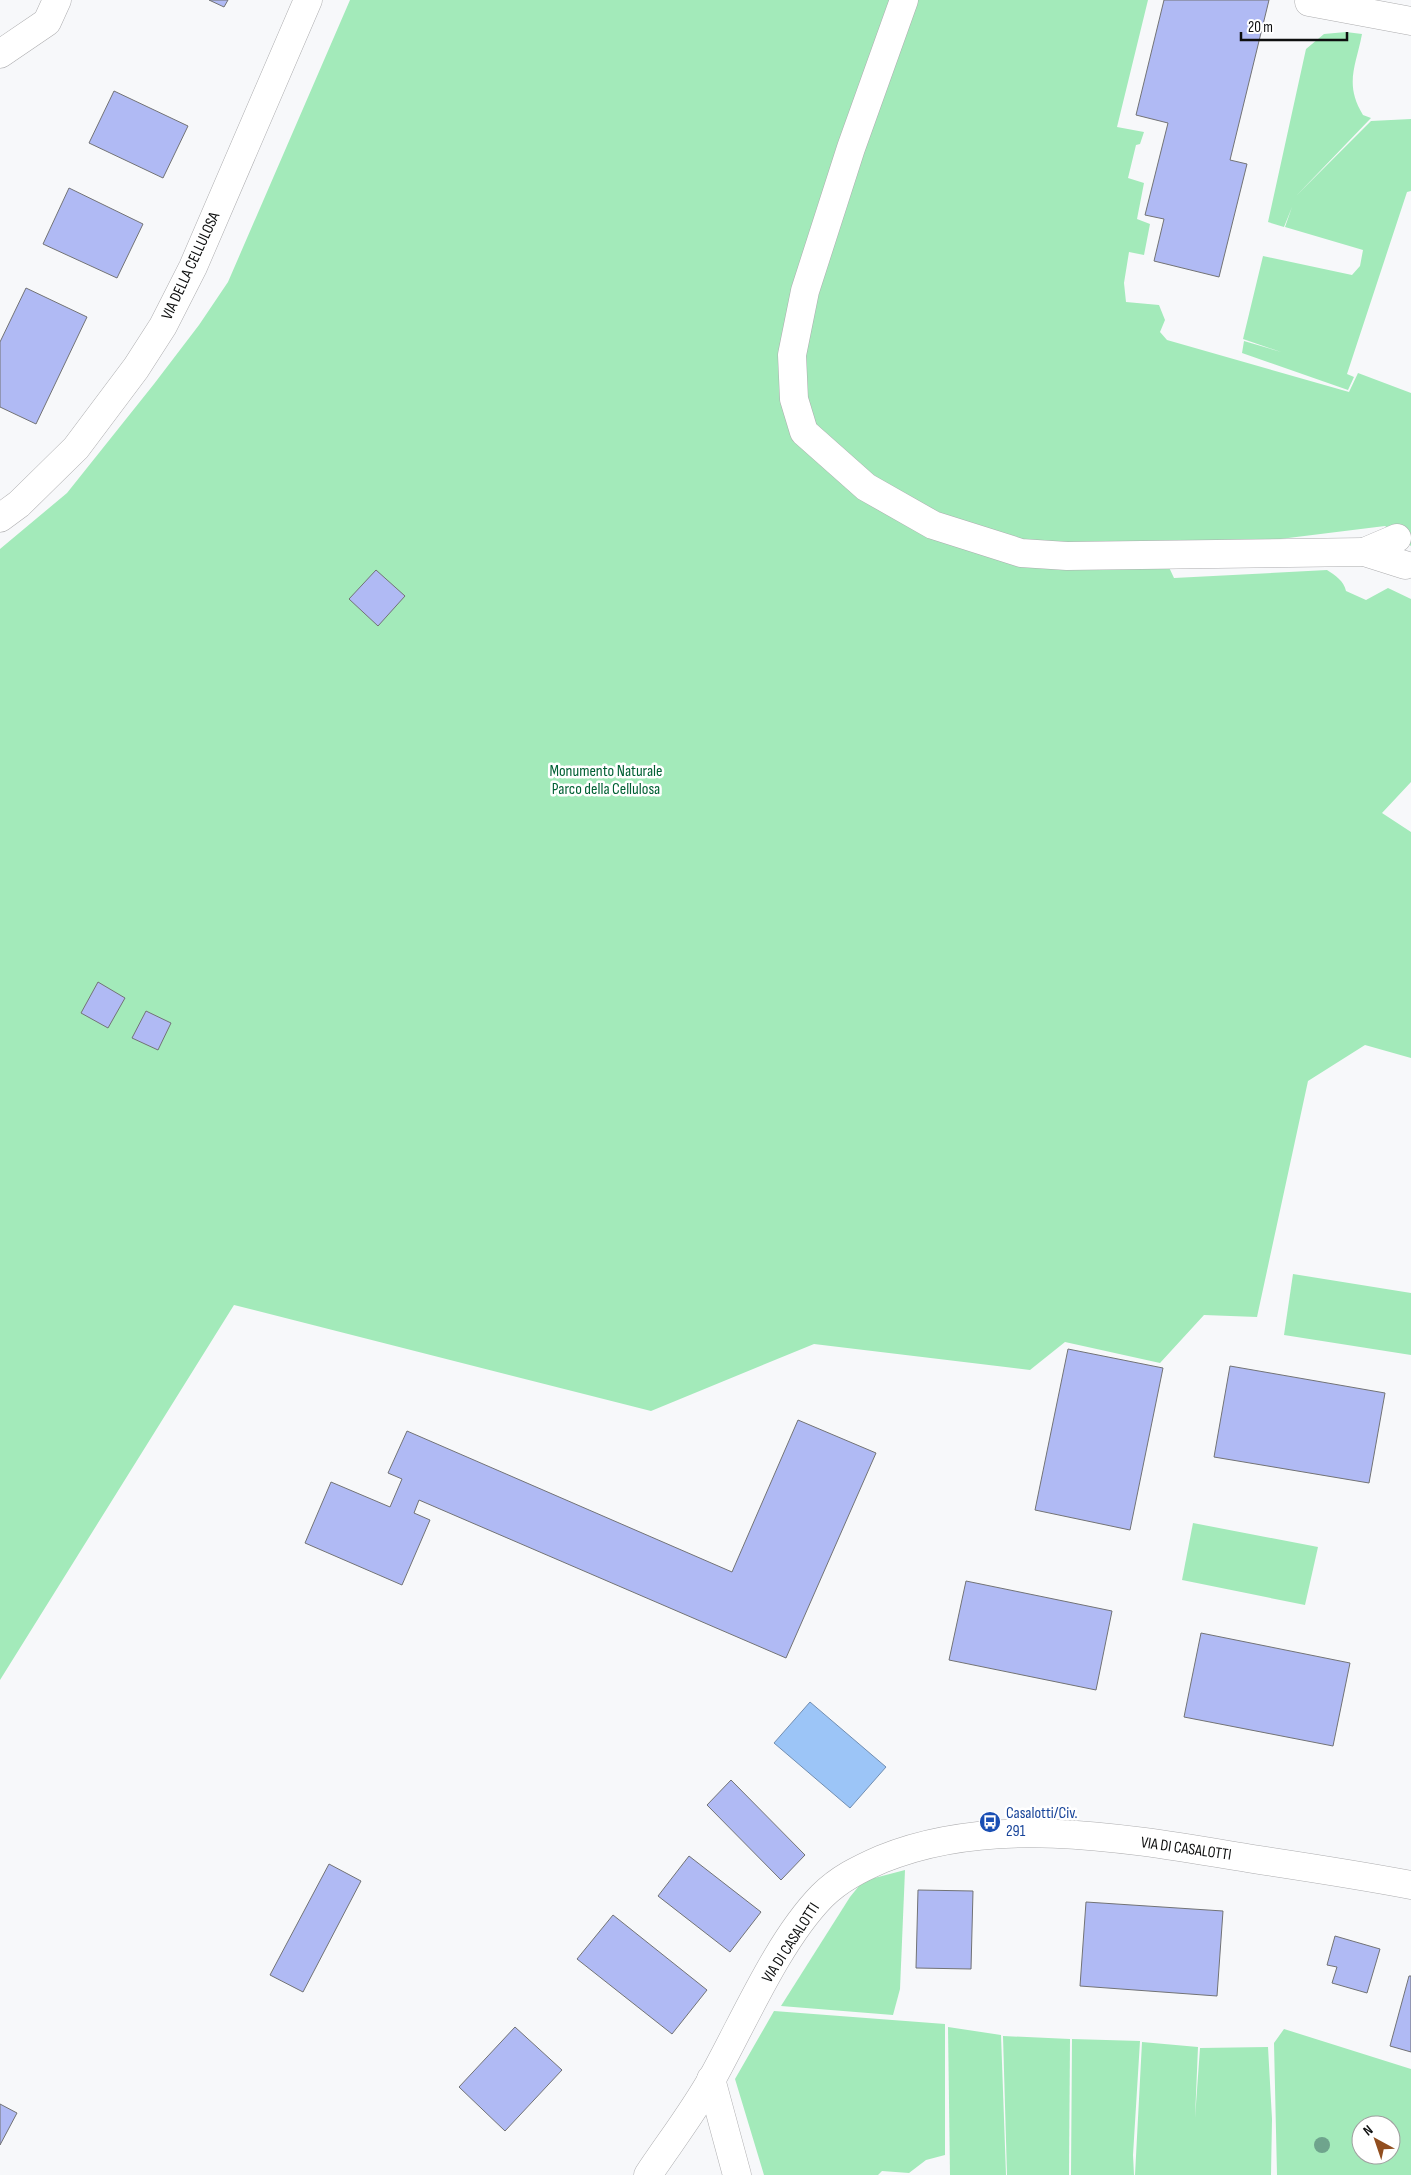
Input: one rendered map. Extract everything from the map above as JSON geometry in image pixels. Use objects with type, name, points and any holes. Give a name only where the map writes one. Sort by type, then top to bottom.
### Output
[{"type":"street","points":[[0,54],[47,22],[56,0]]},
{"type":"street","name":"VIA DELLA CELLULOSA","points":[[0,518],[19,504],[76,448],[136,368],[163,326],[193,267],[308,0]]},
{"type":"street","points":[[904,0],[851,148],[805,290],[792,355],[794,398],[804,432],[866,487],[933,526],[1021,553],[1076,556],[1364,552],[1406,565]]},
{"type":"street","points":[[1309,2],[1411,21]]},
{"type":"street","points":[[1364,552],[1396,538]]},
{"type":"street","name":"VIA DI CASALOTTI","points":[[648,2175],[711,2080],[783,1949],[821,1897],[840,1880],[862,1867],[893,1855],[928,1844],[1012,1834],[1041,1834],[1146,1842],[1411,1885]]},
{"type":"street","points":[[711,2080],[737,2175]]},
{"type":"green space","name":"Monumento Naturale Parco della Cellulosa","points":[[350,0],[1148,0],[1117,127],[1144,132],[1140,144],[1136,145],[1128,178],[1144,183],[1137,219],[1150,224],[1144,255],[1129,252],[1124,283],[1126,302],[1159,305],[1165,320],[1160,332],[1167,340],[1349,392],[1358,373],[1411,393],[1411,546],[1385,526],[1263,541],[1159,546],[1174,578],[1327,570],[1341,581],[1346,591],[1366,600],[1388,588],[1411,599],[1411,782],[1382,813],[1411,832],[1411,1058],[1365,1045],[1308,1081],[1257,1317],[1204,1315],[1160,1363],[1065,1342],[1030,1370],[814,1344],[651,1411],[234,1305],[0,1680],[0,549],[67,493],[154,384],[199,325],[228,282]]},
{"type":"green space","points":[[1346,32],[1362,34],[1353,75],[1354,94],[1363,115],[1371,118],[1296,196],[1371,121],[1411,119],[1411,191],[1407,192],[1347,374],[1354,377],[1348,390],[1242,353],[1244,341],[1281,352],[1243,339],[1263,256],[1352,275],[1360,266],[1363,250],[1285,227],[1292,207],[1284,227],[1268,222],[1306,49],[1324,34]]},
{"type":"green space","points":[[1293,1274],[1411,1293],[1411,1355],[1284,1335]]},
{"type":"green space","points":[[1193,1523],[1318,1547],[1305,1605],[1182,1580]]},
{"type":"green space","points":[[905,1870],[900,1989],[893,2015],[781,2006],[850,1897],[863,1881]]},
{"type":"green space","points":[[774,2011],[945,2024],[945,2155],[926,2160],[909,2173],[882,2171],[878,2175],[764,2175],[735,2079]]},
{"type":"green space","points":[[948,2027],[1001,2035],[1006,2175],[950,2175]]},
{"type":"green space","points":[[1284,2029],[1411,2069],[1411,2175],[1277,2175],[1274,2043]]},
{"type":"green space","points":[[1003,2036],[1070,2039],[1069,2175],[1007,2175]]},
{"type":"green space","points":[[1072,2039],[1140,2041],[1133,2155],[1134,2175],[1071,2175]]},
{"type":"green space","points":[[1142,2042],[1198,2047],[1195,2118],[1200,2048],[1268,2047],[1272,2119],[1271,2175],[1135,2175]]},
{"type":"water","points":[[810,1702],[886,1767],[850,1808],[774,1743]]},
{"type":"building","points":[[209,0],[228,0],[224,7]]},
{"type":"building","points":[[1164,0],[1269,0],[1230,160],[1247,164],[1219,277],[1154,261],[1164,219],[1145,215],[1168,123],[1136,115]]},
{"type":"building","points":[[114,91],[188,126],[163,178],[89,143]]},
{"type":"building","points":[[69,188],[143,224],[117,278],[43,244]]},
{"type":"building","points":[[26,288],[87,317],[36,424],[0,407],[0,342]]},
{"type":"building","points":[[376,570],[405,596],[378,626],[349,599]]},
{"type":"building","points":[[98,982],[125,998],[108,1028],[81,1013]]},
{"type":"building","points":[[146,1011],[171,1023],[158,1050],[132,1038]]},
{"type":"building","points":[[1068,1349],[1163,1368],[1130,1530],[1035,1510]]},
{"type":"building","points":[[1230,1366],[1385,1393],[1369,1483],[1214,1457]]},
{"type":"building","points":[[798,1420],[876,1453],[786,1658],[419,1500],[414,1513],[430,1520],[402,1585],[305,1543],[331,1482],[390,1507],[402,1479],[388,1473],[407,1431],[732,1572]]},
{"type":"building","points":[[966,1581],[1112,1611],[1096,1690],[949,1660]]},
{"type":"building","points":[[1201,1633],[1350,1663],[1333,1746],[1184,1717]]},
{"type":"building","points":[[731,1780],[805,1855],[781,1880],[707,1805]]},
{"type":"building","points":[[689,1856],[761,1912],[730,1952],[658,1896]]},
{"type":"building","points":[[329,1864],[361,1881],[303,1992],[270,1975]]},
{"type":"building","points":[[918,1890],[973,1891],[971,1969],[916,1968]]},
{"type":"building","points":[[1086,1902],[1223,1911],[1217,1996],[1080,1986]]},
{"type":"building","points":[[613,1915],[707,1990],[672,2034],[577,1959]]},
{"type":"building","points":[[1335,1936],[1380,1949],[1367,1993],[1332,1983],[1337,1967],[1327,1965]]},
{"type":"building","points":[[1409,1976],[1411,1976],[1411,2052],[1390,2046]]},
{"type":"building","points":[[515,2027],[562,2070],[505,2131],[459,2087]]},
{"type":"building","points":[[0,2104],[17,2113],[0,2145]]},
{"type":"place","name":"Casalotti/Civ. 291","points":[[990,1822]]}]
